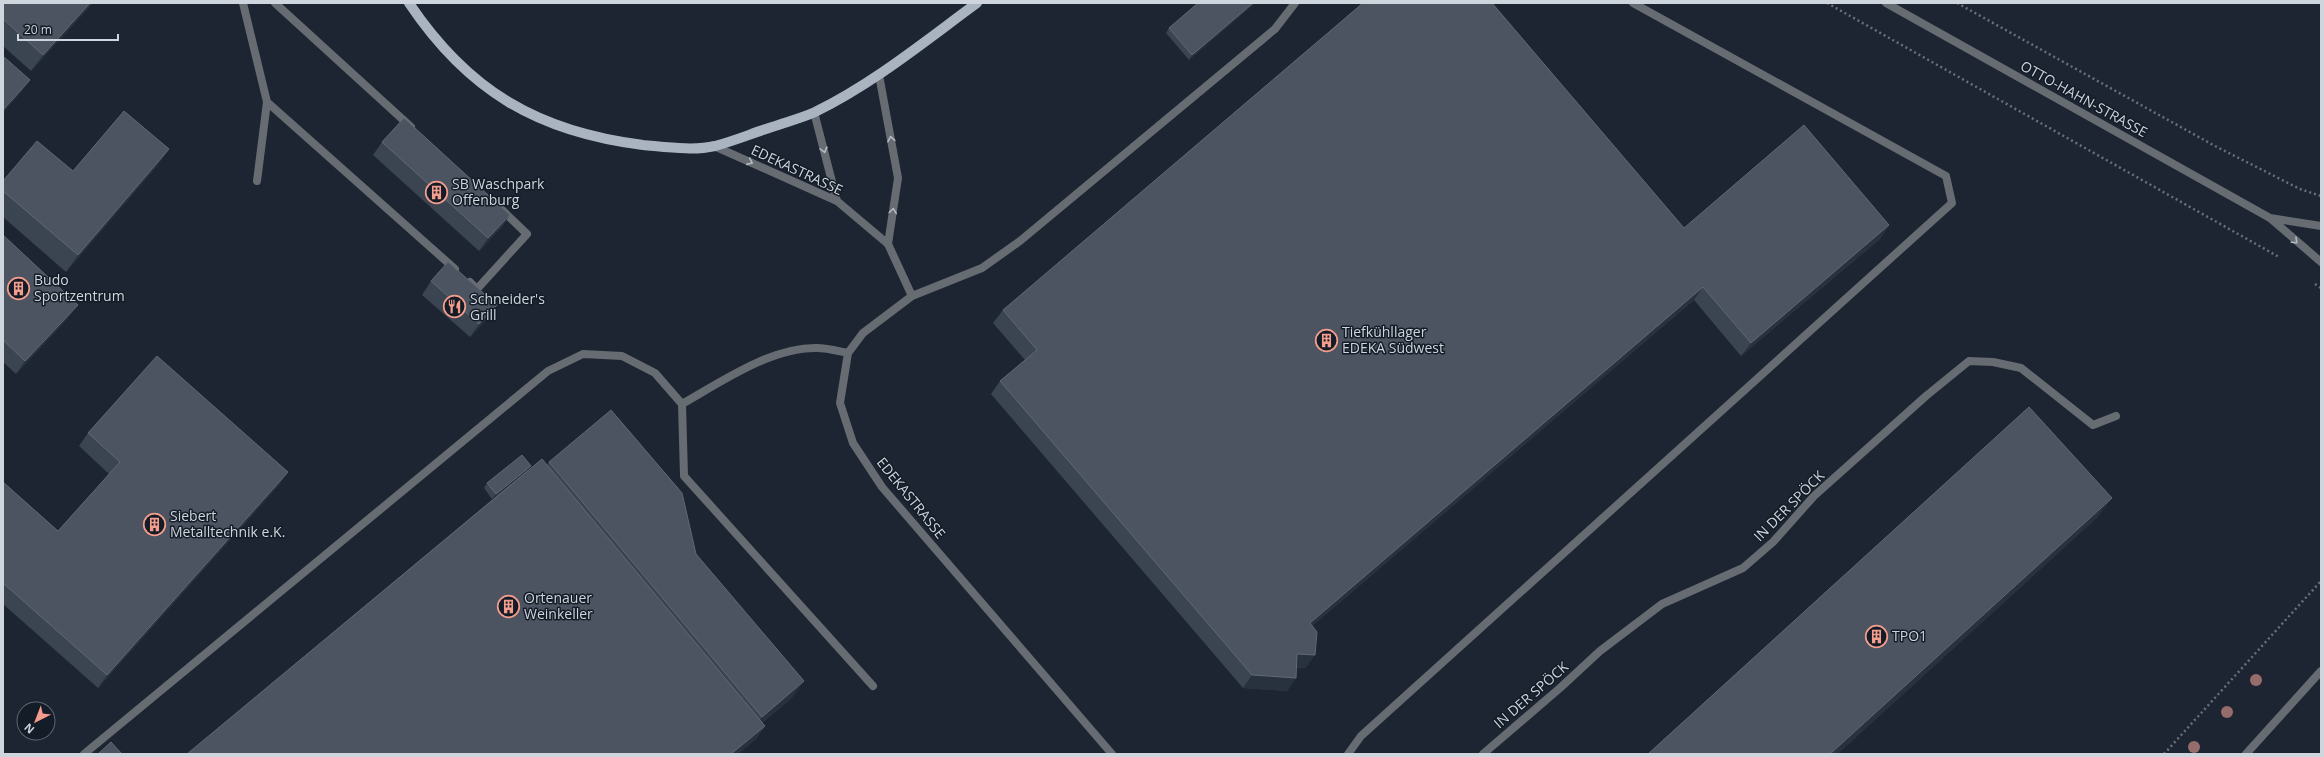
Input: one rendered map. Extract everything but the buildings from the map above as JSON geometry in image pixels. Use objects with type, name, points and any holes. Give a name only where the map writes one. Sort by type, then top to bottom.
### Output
[{"type":"main road","points":[[409,3],[429,34],[452,59],[473,78],[518,109],[593,137],[671,148],[714,146],[814,112],[879,75],[977,3]]},
{"type":"street","points":[[244,3],[267,102],[257,181]]},
{"type":"street","points":[[275,3],[416,132]]},
{"type":"street","points":[[912,296],[982,268],[1020,241],[1275,29],[1295,3]]},
{"type":"street","points":[[1348,754],[1361,736],[1952,203],[1946,176],[1634,3]]},
{"type":"street","name":"OTTO-HAHN-STRASSE","points":[[1886,3],[2270,218],[2321,262]]},
{"type":"street","points":[[879,75],[898,178],[888,244]]},
{"type":"street","points":[[267,102],[477,289],[527,234],[492,202]]},
{"type":"street","points":[[814,112],[837,201]]},
{"type":"street","name":"EDEKASTRASSE","points":[[714,146],[837,201],[888,244],[912,296],[863,333],[848,353],[840,403],[853,443],[882,487],[1112,754]]},
{"type":"street","name":"OTTO-HAHN-STRASSE","points":[[2270,218],[2321,226]]},
{"type":"street","points":[[682,404],[740,371],[786,351],[817,348],[848,353]]},
{"type":"street","points":[[84,754],[548,372],[583,354],[622,356],[655,373],[682,404],[684,476],[874,686]]},
{"type":"street","name":"IN DER SPÖCK","points":[[1483,754],[1560,688],[1600,651],[1662,604],[1743,568],[1773,542],[1814,496],[1926,396],[1969,361],[1993,362],[2021,368],[2093,425],[2116,416]]},
{"type":"street","points":[[2246,754],[2321,671]]},
{"type":"path","points":[[1827,3],[2178,198],[2284,260]]},
{"type":"path","points":[[1957,3],[2215,146],[2300,189],[2321,196]]},
{"type":"path","points":[[2309,279],[2321,288]]},
{"type":"path","points":[[2164,754],[2321,581]]},
{"type":"place","name":"SB Waschpark Offenburg","points":[[437,192]]},
{"type":"place","name":"Budo Sportzentrum","points":[[19,288]]},
{"type":"place","name":"Schneider's Grill","points":[[455,307]]},
{"type":"place","name":"Tiefkühllager EDEKA Südwest","points":[[1327,340]]},
{"type":"place","name":"Siebert Metalltechnik e.K.","points":[[155,524]]},
{"type":"place","name":"Ortenauer Weinkeller","points":[[508,606]]},
{"type":"place","name":"TPO1","points":[[1877,636]]}]
